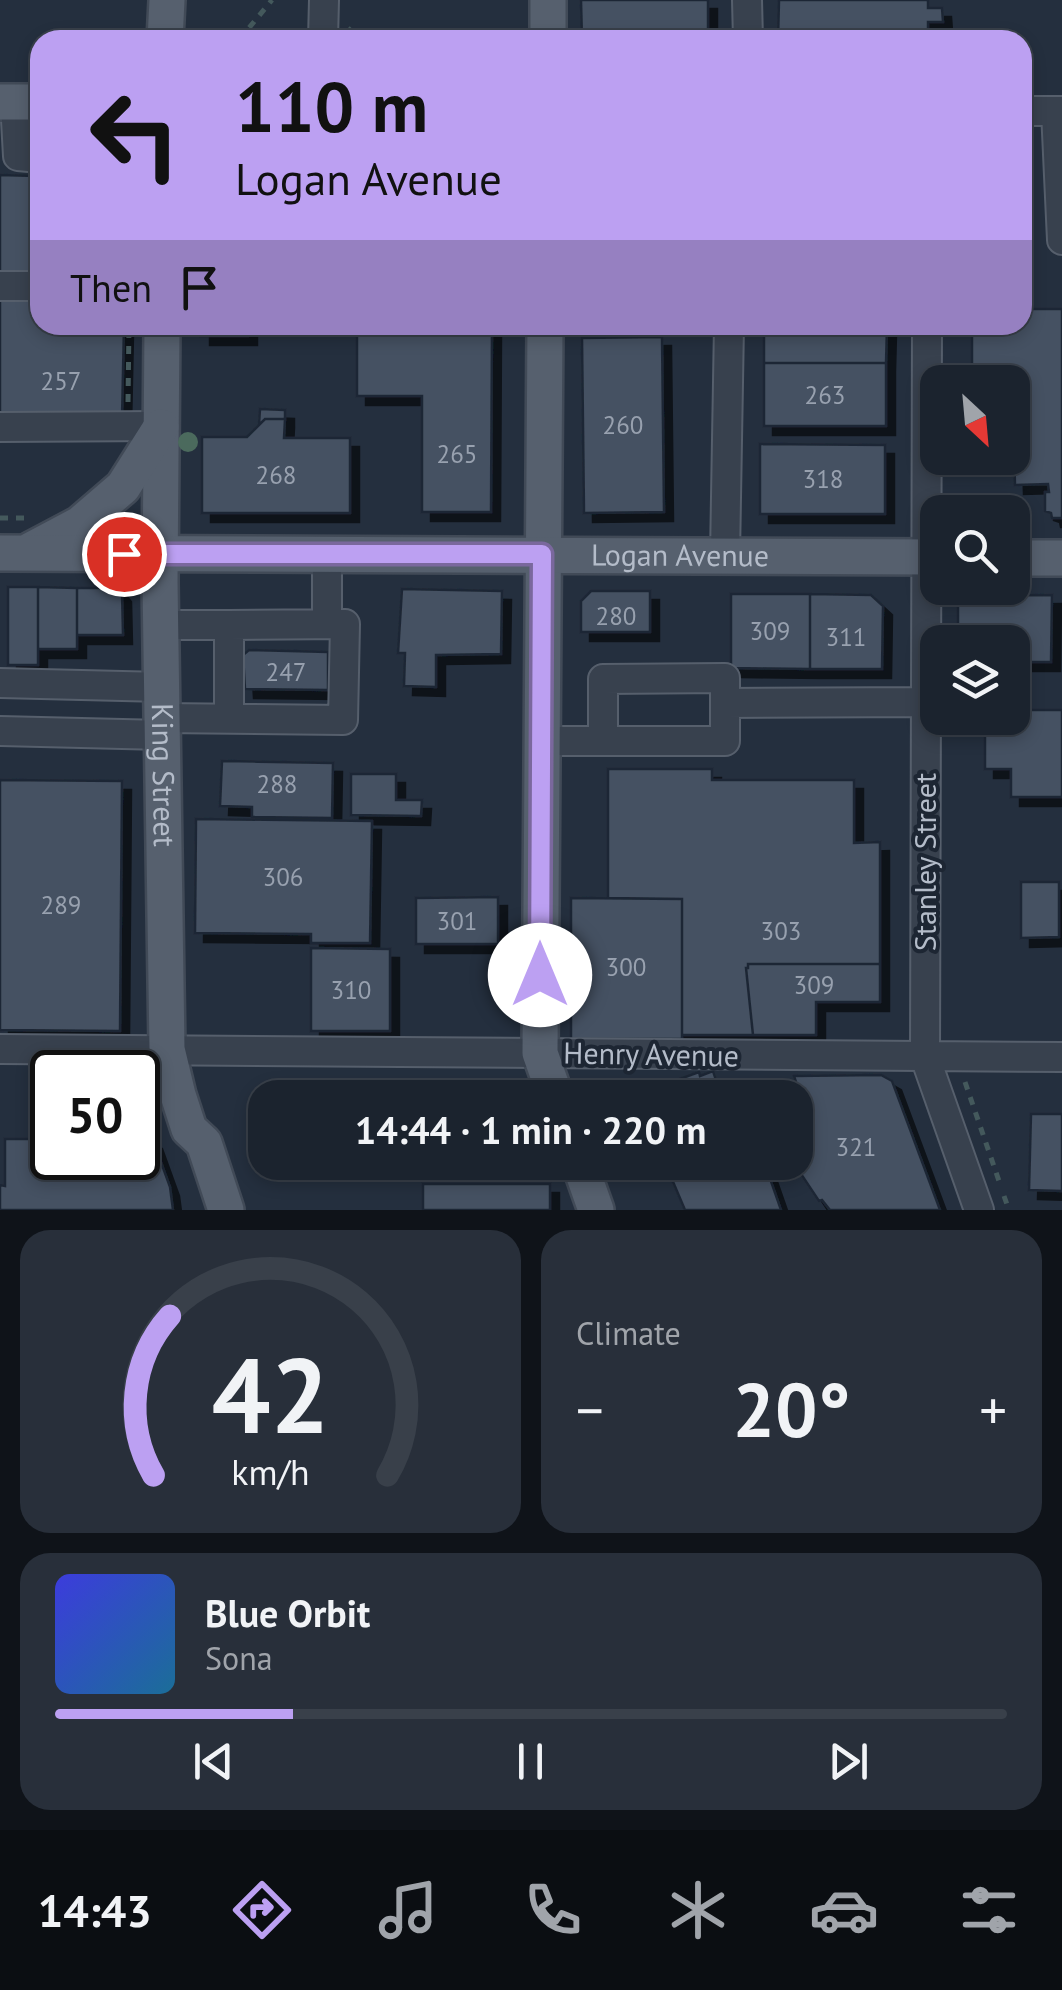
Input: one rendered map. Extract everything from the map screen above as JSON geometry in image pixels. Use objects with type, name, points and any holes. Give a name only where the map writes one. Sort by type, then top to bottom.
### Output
[{"type":"main road","points":[[166,0],[166,30]]},
{"type":"main road","points":[[548,0],[548,30]]},
{"type":"main road","name":"King Street","points":[[162,335],[160,554],[167,1049],[189,1129],[204,1143],[226,1210]]},
{"type":"main road","points":[[545,335],[540,1053],[550,1080]]},
{"type":"main road","points":[[13,553],[80,524],[109,500],[122,487],[161,426]]},
{"type":"main road","name":"Logan Avenue","points":[[13,553],[920,557]]},
{"type":"main road","points":[[1030,558],[1062,558]]},
{"type":"main road","points":[[189,1129],[184,1150],[199,1210]]},
{"type":"main road","points":[[585,1180],[596,1210]]},
{"type":"street","points":[[323,30],[324,0]]},
{"type":"street","points":[[747,0],[748,30]]},
{"type":"street","points":[[18,102],[18,156],[30,157]]},
{"type":"street","points":[[1032,111],[1059,111],[1062,240]]},
{"type":"street","points":[[0,286],[30,286]]},
{"type":"street","points":[[725,556],[729,335]]},
{"type":"street","name":"Stanley Street","points":[[927,335],[931,495]]},
{"type":"street","points":[[0,426],[161,426]]},
{"type":"street","points":[[326,624],[327,554]]},
{"type":"street","points":[[0,683],[163,713],[343,720],[346,624],[161,625]]},
{"type":"street","points":[[229,625],[229,718]]},
{"type":"street","points":[[542,740],[603,740],[725,740],[725,678],[603,679],[603,740]]},
{"type":"street","points":[[725,703],[920,702]]},
{"type":"street","points":[[0,731],[163,713]]},
{"type":"street","name":"Stanley Street","points":[[927,735],[925,1057],[979,1210]]},
{"type":"street","name":"Henry Avenue","points":[[0,1049],[1062,1058]]},
{"type":"path","points":[[247,30],[272,0]]},
{"type":"path","points":[[962,1075],[1009,1210]]},
{"type":"building","points":[[581,0],[708,0],[708,30],[582,30]]},
{"type":"building","points":[[779,0],[928,0],[928,8],[942,8],[943,22],[928,22],[928,30],[778,30]]},
{"type":"building","points":[[0,175],[30,176],[30,273],[0,273]]},
{"type":"building","points":[[0,295],[30,296],[30,335],[124,335],[122,418],[0,416]]},
{"type":"building","points":[[1032,309],[1062,309],[1062,518],[1052,518],[1045,511],[1048,484],[1015,485],[1015,475],[1030,475],[1030,365],[972,365],[972,335],[1032,335]]},
{"type":"building","points":[[357,335],[492,335],[491,512],[422,512],[422,396],[357,396]]},
{"type":"building","points":[[764,335],[887,335],[886,363],[764,363]]},
{"type":"building","points":[[662,337],[664,512],[584,513],[582,338]]},
{"type":"building","points":[[764,363],[886,363],[886,426],[764,426]]},
{"type":"building","points":[[260,409],[285,410],[285,419],[265,419],[259,425]]},
{"type":"building","points":[[265,419],[285,419],[284,438],[350,438],[350,513],[202,513],[202,437],[247,437]]},
{"type":"building","points":[[760,444],[885,445],[885,514],[760,514]]},
{"type":"building","points":[[8,587],[38,587],[38,665],[8,665]]},
{"type":"building","points":[[38,587],[77,588],[77,649],[38,649]]},
{"type":"building","points":[[77,588],[118,588],[122,593],[123,635],[77,635]]},
{"type":"building","points":[[402,589],[502,591],[501,654],[436,655],[436,687],[404,686],[405,653],[398,653]]},
{"type":"building","points":[[591,591],[650,591],[650,632],[581,632],[581,601]]},
{"type":"building","points":[[731,594],[810,594],[810,669],[731,668]]},
{"type":"building","points":[[810,594],[871,595],[883,606],[882,669],[810,669]]},
{"type":"building","points":[[1030,595],[1052,595],[1051,662],[1030,662],[1030,625],[958,625],[958,605],[1030,605]]},
{"type":"building","points":[[249,650],[328,652],[328,690],[245,689],[243,655]]},
{"type":"building","points":[[1030,710],[1062,710],[1062,797],[1011,797],[1011,769],[985,769],[985,735],[1030,735]]},
{"type":"building","points":[[222,761],[333,763],[332,818],[252,817],[252,807],[220,806]]},
{"type":"building","points":[[608,769],[712,769],[712,780],[854,780],[854,843],[880,842],[880,964],[748,964],[753,1035],[682,1035],[682,899],[608,898]]},
{"type":"building","points":[[351,774],[396,774],[396,800],[422,800],[421,816],[351,815]]},
{"type":"building","points":[[0,780],[122,781],[120,1031],[0,1030]]},
{"type":"building","points":[[196,819],[372,821],[370,943],[311,943],[311,934],[195,933]]},
{"type":"building","points":[[1021,882],[1059,882],[1059,937],[1021,938]]},
{"type":"building","points":[[498,897],[498,944],[416,944],[416,898]]},
{"type":"building","points":[[571,898],[682,899],[682,1039],[571,1039]]},
{"type":"building","points":[[311,948],[390,949],[390,1031],[311,1031]]},
{"type":"building","points":[[748,964],[880,964],[880,1002],[816,1002],[816,1035],[753,1035]]},
{"type":"building","points":[[713,1071],[716,1080],[677,1080],[699,1072],[700,1076]]},
{"type":"building","points":[[881,1075],[892,1081],[940,1210],[830,1210],[819,1201],[805,1180],[813,1180],[813,1080],[795,1080],[794,1076]]},
{"type":"building","points":[[1031,1114],[1062,1114],[1062,1191],[1029,1190]]},
{"type":"building","points":[[5,1139],[30,1139],[30,1180],[160,1180],[160,1159],[173,1210],[0,1210],[0,1185],[5,1186]]},
{"type":"building","points":[[672,1180],[770,1180],[781,1210],[685,1210]]},
{"type":"building","points":[[423,1184],[550,1184],[550,1210],[423,1210]]},
{"type":"route","points":[[124,554],[542,554],[540,975]]}]
